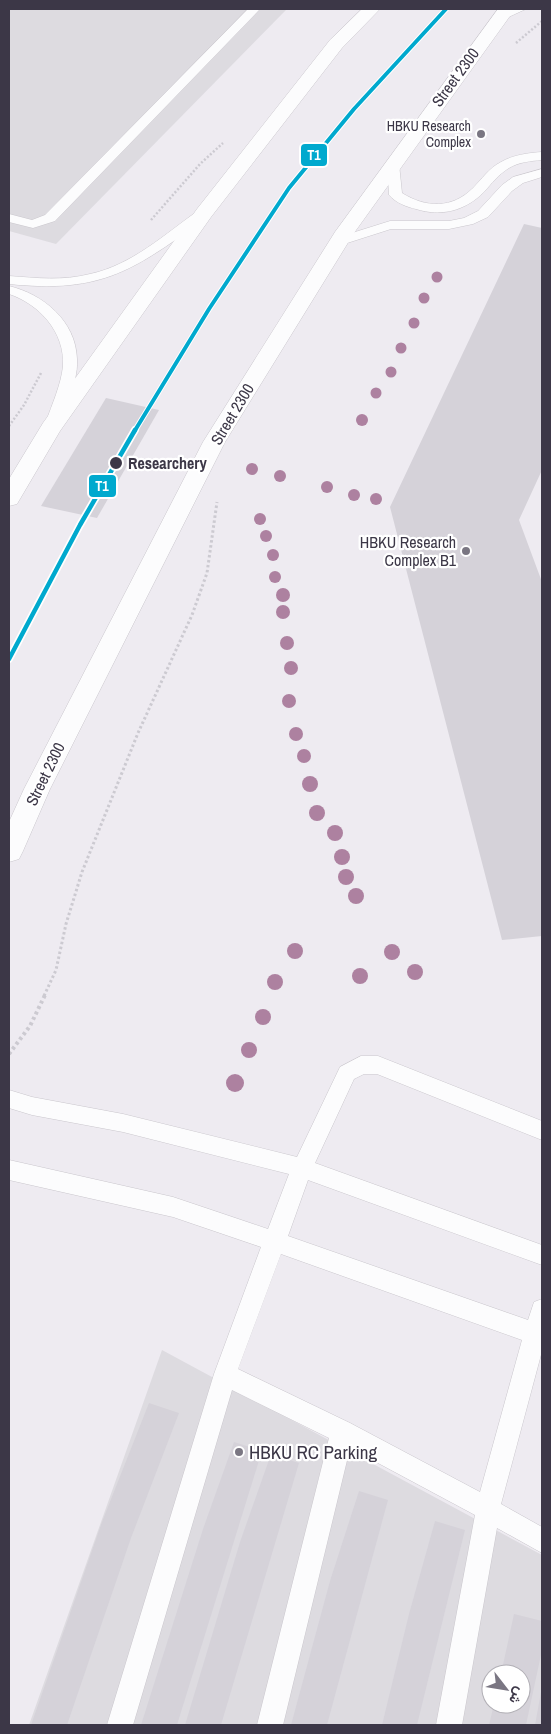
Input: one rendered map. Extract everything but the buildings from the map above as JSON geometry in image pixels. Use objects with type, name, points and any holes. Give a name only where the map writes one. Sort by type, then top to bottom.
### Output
[{"type":"street","points":[[9,498],[52,428],[204,213],[336,44],[372,9]]},
{"type":"street","name":"Street 2300","points":[[9,851],[37,789],[214,442],[340,241],[392,164],[502,14]]},
{"type":"lane","points":[[9,218],[33,224],[50,218],[254,9]]},
{"type":"lane","points":[[502,14],[520,9]]},
{"type":"lane","points":[[392,164],[396,195],[405,202],[437,209],[454,207],[471,198],[492,175],[506,164],[526,158],[542,156]]},
{"type":"lane","points":[[340,241],[390,225],[449,225],[468,221],[483,214],[507,188],[518,180],[542,173]]},
{"type":"lane","points":[[9,280],[43,283],[99,276],[122,268],[142,257],[204,213]]},
{"type":"lane","points":[[9,290],[37,301],[48,312],[66,341],[70,358],[68,376],[52,428]]},
{"type":"lane","points":[[120,1725],[225,1374],[302,1168],[347,1073],[362,1065],[378,1065],[542,1131]]},
{"type":"lane","points":[[9,1099],[32,1106],[132,1125],[302,1168],[542,1255]]},
{"type":"lane","points":[[9,1170],[173,1207],[274,1241],[539,1336]]},
{"type":"lane","points":[[449,1725],[488,1508],[539,1336],[542,1310]]},
{"type":"lane","points":[[225,1374],[342,1431],[488,1508],[542,1541]]},
{"type":"lane","points":[[270,1725],[342,1431]]},
{"type":"path","points":[[511,47],[542,21]]},
{"type":"path","points":[[146,226],[200,164],[224,142]]},
{"type":"path","points":[[9,426],[34,388],[42,370]]},
{"type":"path","points":[[9,1054],[30,1026],[56,970],[66,924],[82,872],[138,733],[192,615],[207,573],[218,501]]},
{"type":"shaded area","points":[[9,9],[287,9],[56,244],[9,231]]},
{"type":"shaded area","name":"HBKU RC Parking","points":[[162,1350],[542,1555],[542,1725],[29,1725]]},
{"type":"transit line","name":"T1","points":[[9,659],[80,525],[130,438],[265,222],[301,171],[336,129],[446,9]]},
{"type":"place","name":"HBKU Research Complex","points":[[481,134]]},
{"type":"place","name":"Researchery","points":[[116,463]]},
{"type":"place","name":"HBKU Research Complex B1","points":[[466,551]]},
{"type":"place","name":"HBKU RC Parking","points":[[239,1452]]}]
